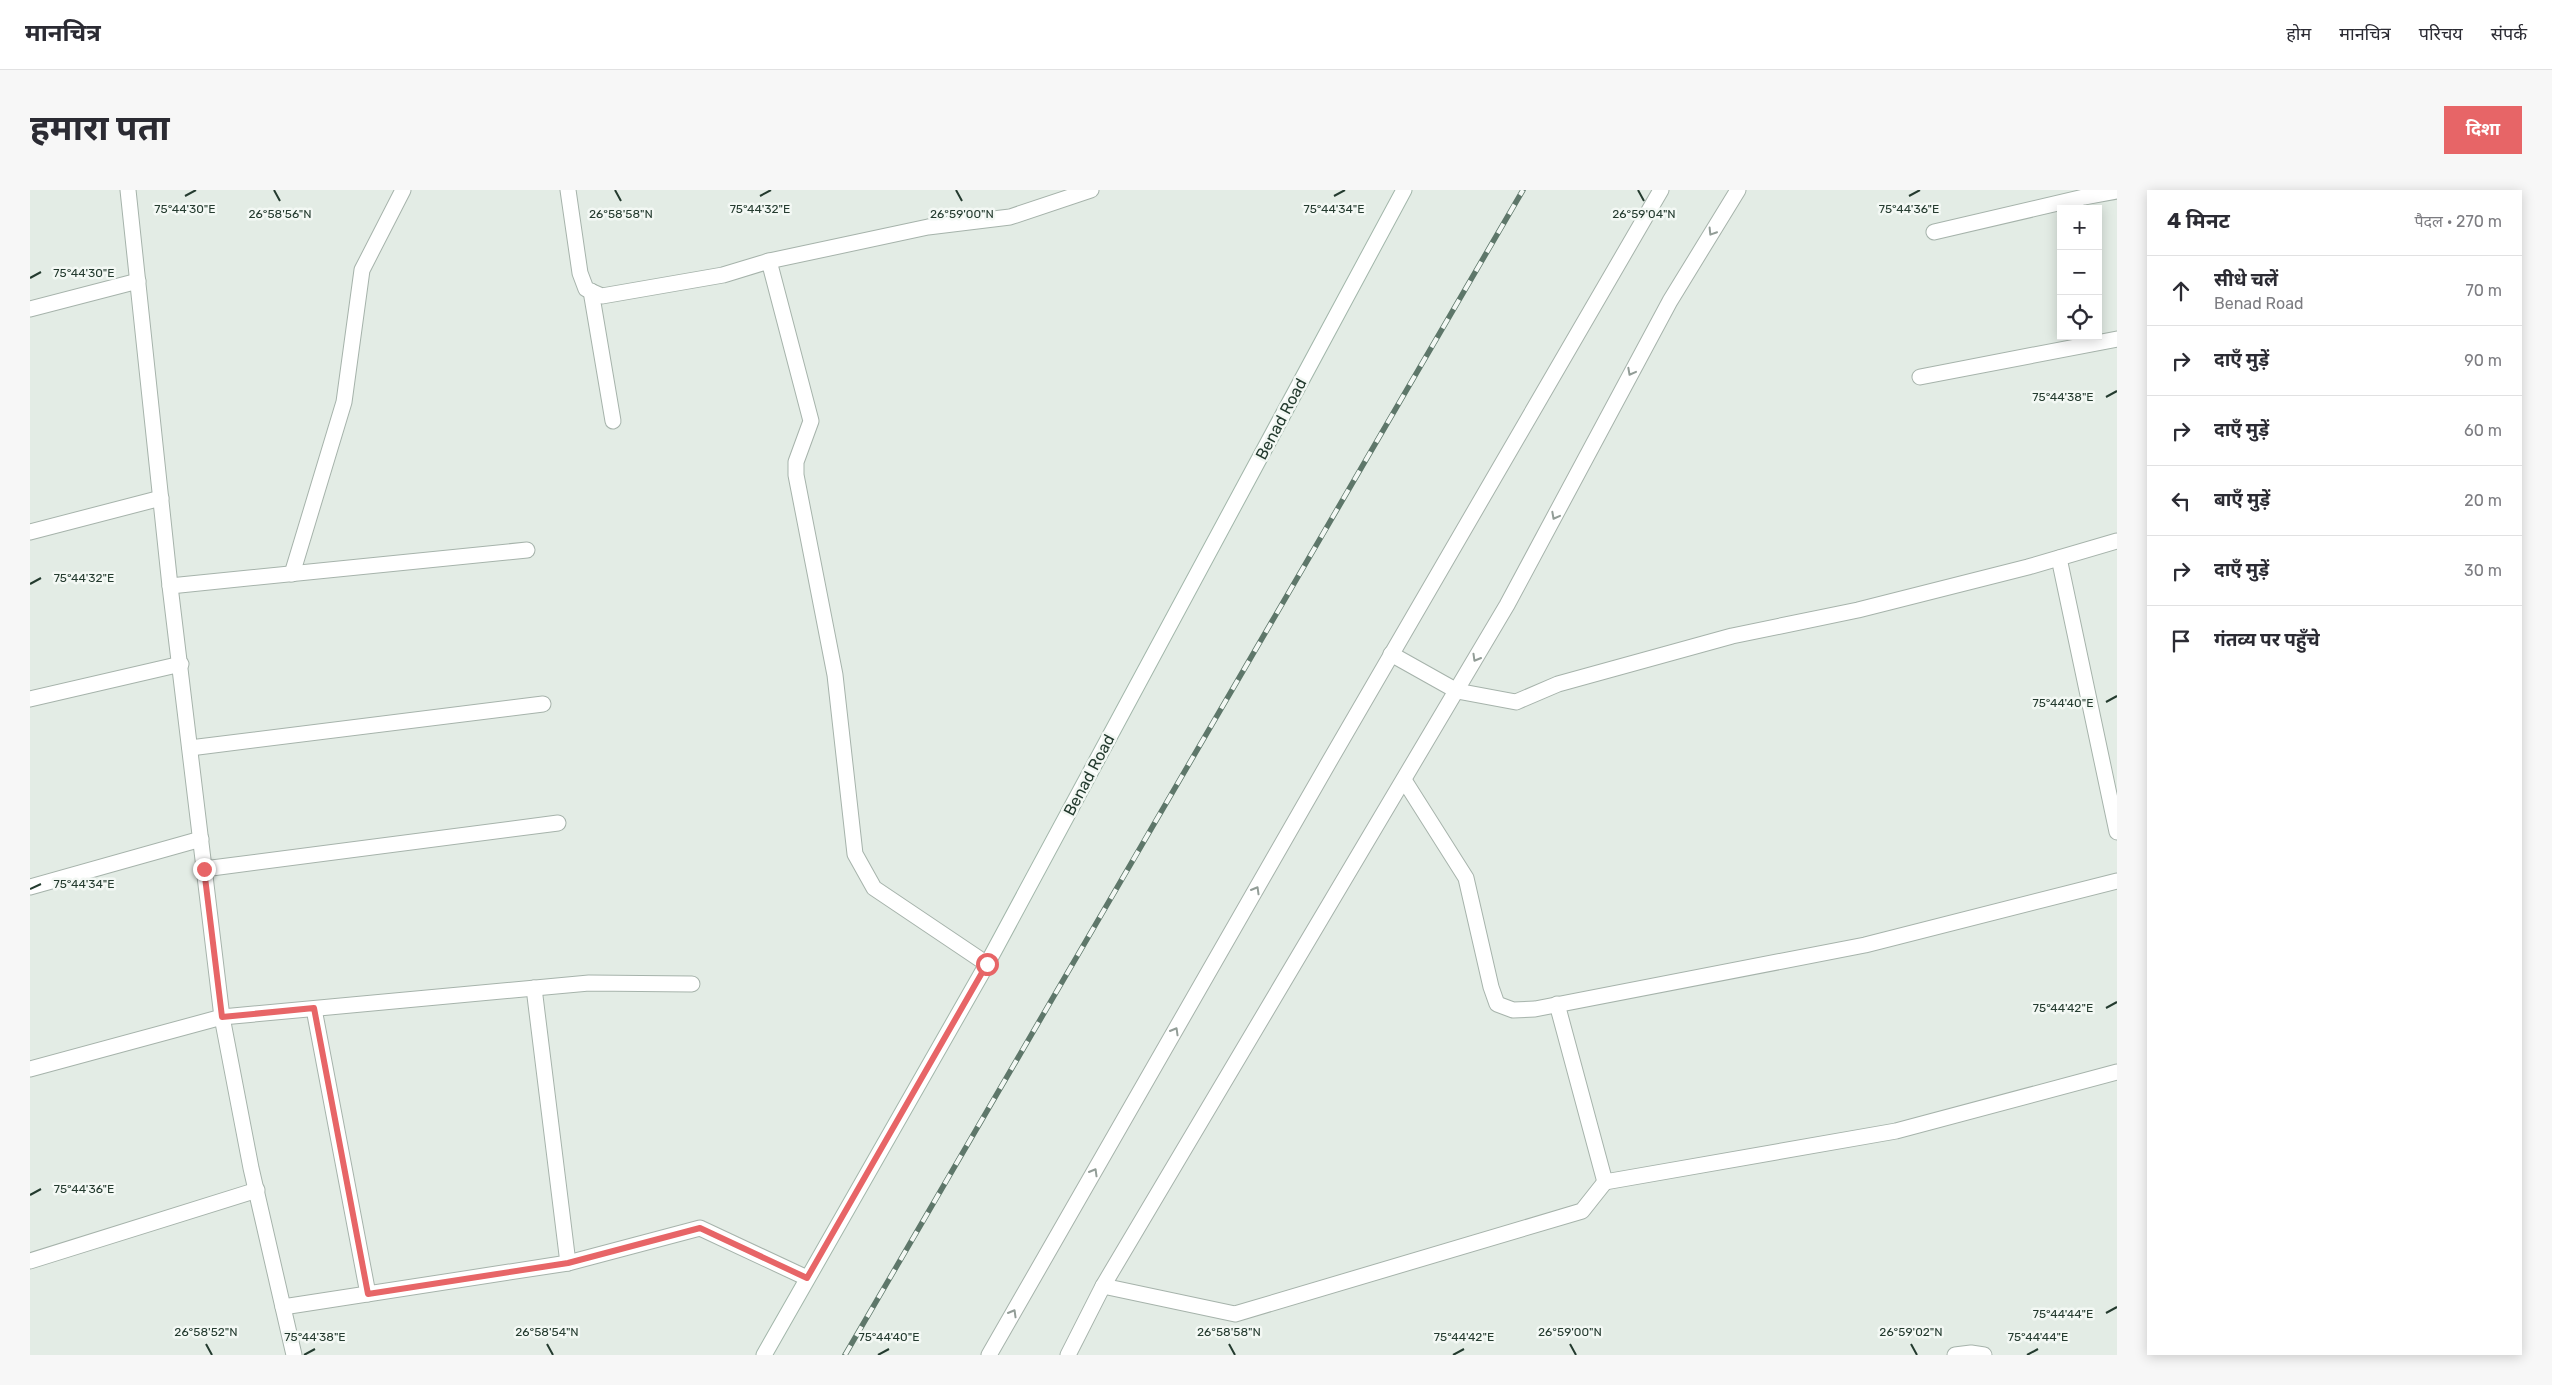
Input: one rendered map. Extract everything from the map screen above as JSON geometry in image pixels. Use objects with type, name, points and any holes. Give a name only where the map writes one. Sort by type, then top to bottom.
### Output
[{"type":"street","points":[[128,190],[170,586],[181,664],[222,1017],[257,1190],[294,1355]]},
{"type":"street","points":[[292,574],[344,402],[362,270],[403,190]]},
{"type":"street","points":[[568,190],[580,273],[586,289],[602,296],[723,275],[769,261],[928,227],[1010,216],[1091,190]]},
{"type":"street","name":"Benad Road","points":[[764,1355],[987,964],[1404,190]]},
{"type":"street","points":[[989,1355],[1391,654],[1661,190]]},
{"type":"street","points":[[1068,1355],[1103,1286],[1507,605],[1670,301],[1738,190]]},
{"type":"street","points":[[1934,232],[2083,193],[2117,191]]},
{"type":"street","points":[[769,261],[811,421],[796,462],[796,475],[835,675],[855,854],[874,888],[987,964]]},
{"type":"street","points":[[30,309],[138,281]]},
{"type":"street","points":[[591,291],[613,421]]},
{"type":"street","points":[[1920,377],[2117,339]]},
{"type":"street","points":[[30,532],[161,498]]},
{"type":"street","points":[[1391,654],[1457,691],[1516,702],[1558,684],[1732,636],[1858,610],[2117,541]]},
{"type":"street","points":[[170,586],[527,550]]},
{"type":"street","points":[[2059,558],[2117,832]]},
{"type":"street","points":[[30,699],[181,664]]},
{"type":"street","points":[[190,748],[543,704]]},
{"type":"street","points":[[1404,780],[1466,878],[1491,987],[1497,1004],[1513,1010],[1535,1010],[1557,1004],[1865,945],[2117,881]]},
{"type":"street","points":[[204,869],[558,823]]},
{"type":"street","points":[[30,886],[201,839]]},
{"type":"street","points":[[30,1069],[222,1017],[589,983],[692,984]]},
{"type":"street","points":[[534,988],[568,1263]]},
{"type":"street","points":[[1557,1004],[1605,1182]]},
{"type":"street","points":[[314,1008],[368,1294]]},
{"type":"street","points":[[1103,1286],[1235,1314],[1582,1211],[1605,1182],[1896,1131],[2117,1072]]},
{"type":"street","points":[[30,1261],[257,1190]]},
{"type":"street","points":[[283,1307],[568,1263],[700,1228],[807,1278]]},
{"type":"street","points":[[1955,1355],[1971,1353],[1984,1355]]},
{"type":"railway","points":[[845,1355],[1523,190]]},
{"type":"route","points":[[204,869],[222,1017],[314,1008],[368,1294],[568,1263],[700,1228],[807,1278],[987,964]]}]
